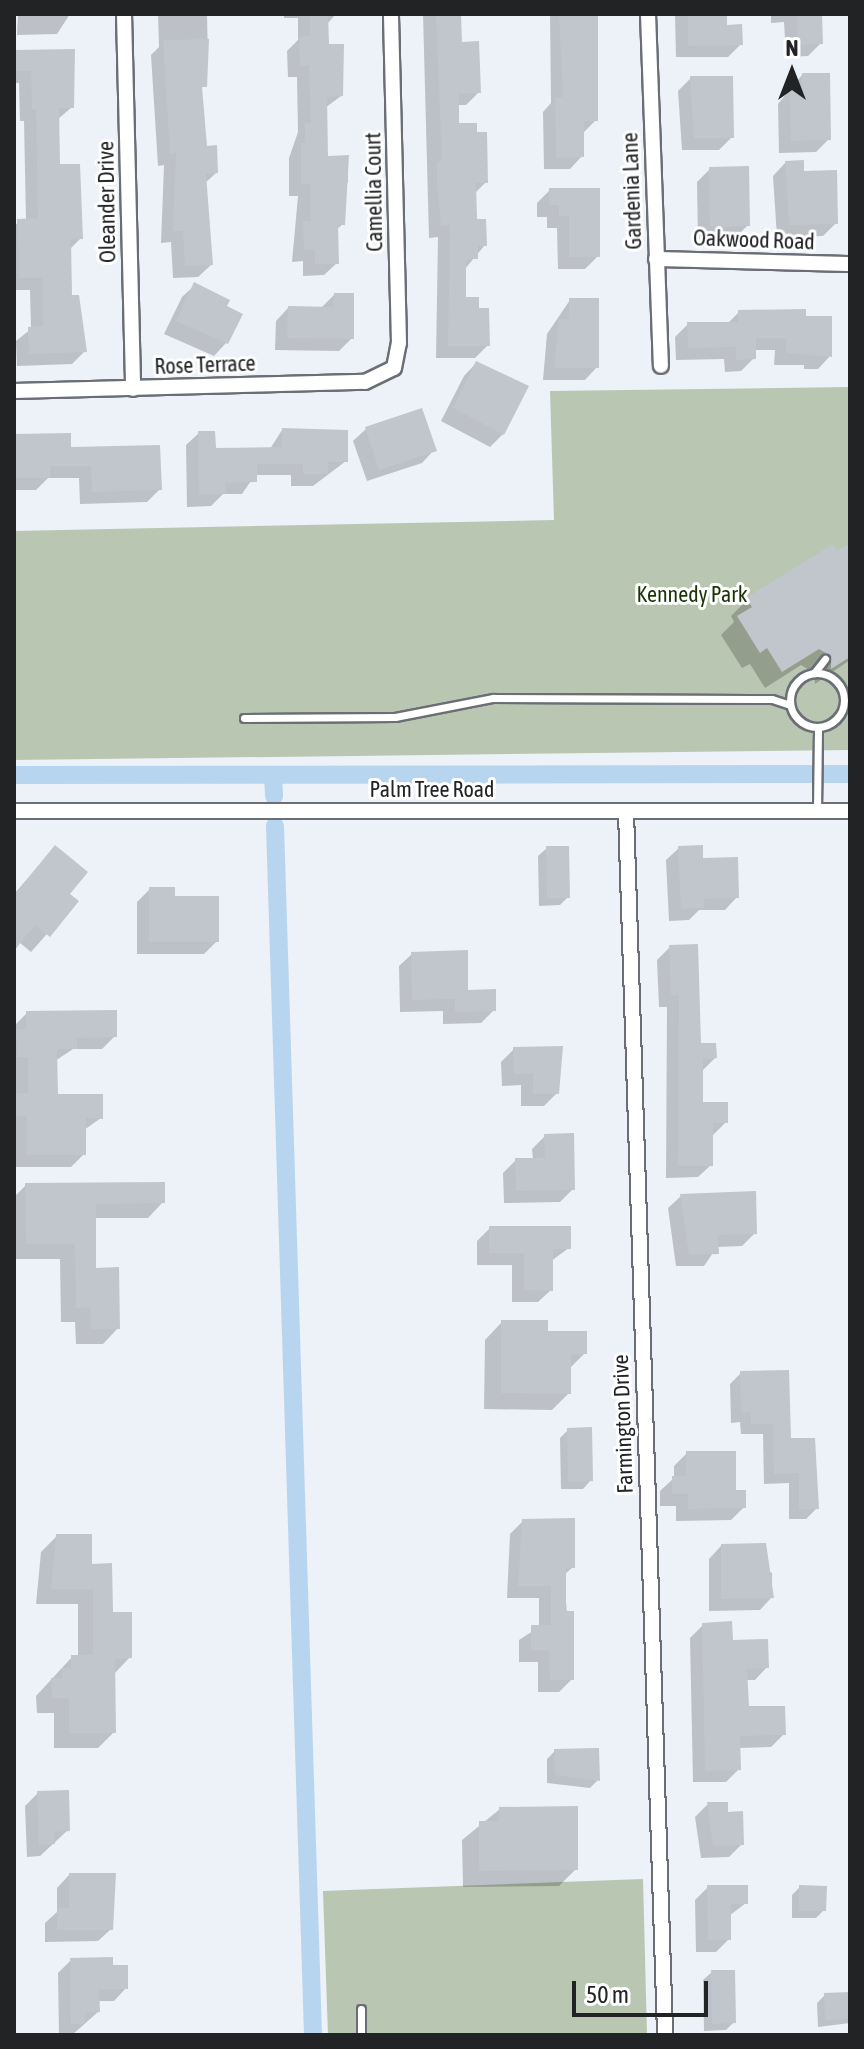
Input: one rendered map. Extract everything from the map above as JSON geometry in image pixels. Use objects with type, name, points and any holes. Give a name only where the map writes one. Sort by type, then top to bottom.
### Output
[{"type":"street","name":"Oleander Drive","points":[[124,14],[133,389]]},
{"type":"street","name":"Camellia Court","points":[[391,14],[399,343],[394,368]]},
{"type":"street","name":"Gardenia Lane","points":[[648,14],[661,366]]},
{"type":"street","name":"Oakwood Road","points":[[656,259],[850,264]]},
{"type":"street","name":"Rose Terrace","points":[[14,391],[365,382],[394,368]]},
{"type":"street","name":"Palm Tree Road","points":[[14,811],[626,812],[817,804],[850,811]]},
{"type":"street","name":"Farmington Drive","points":[[626,812],[665,2035]]},
{"type":"lane","points":[[814,673],[838,683],[847,699],[834,721],[818,727],[797,719],[790,705],[792,687],[814,673],[825,659]]},
{"type":"lane","points":[[244,718],[395,717],[493,698],[772,699],[790,705]]},
{"type":"lane","points":[[817,804],[818,727]]},
{"type":"lane","points":[[361,2009],[361,2035]]},
{"type":"green space","name":"Kennedy Park","points":[[850,387],[850,750],[14,760],[14,531],[554,520],[550,391]]},
{"type":"green space","points":[[643,1879],[647,2035],[328,2035],[323,1891]]},
{"type":"building","points":[[310,14],[328,14],[329,44],[344,44],[343,96],[327,97],[328,156],[349,155],[345,225],[338,225],[339,264],[315,264],[315,249],[304,250],[303,221],[311,221],[310,184],[301,184],[301,143],[305,143],[305,123],[311,123],[309,65],[300,66],[299,37],[310,36]]},
{"type":"building","points":[[436,14],[461,14],[462,42],[479,41],[481,93],[459,93],[459,123],[477,123],[477,132],[487,132],[488,183],[476,183],[477,219],[486,219],[487,246],[478,246],[478,259],[466,259],[466,297],[479,297],[479,308],[489,308],[490,346],[448,346],[450,225],[441,226],[437,184],[437,161],[442,161]]},
{"type":"building","points":[[559,14],[598,14],[598,121],[584,121],[584,157],[556,158],[555,97],[563,97]]},
{"type":"building","points":[[688,14],[727,14],[727,25],[742,24],[743,45],[688,46]]},
{"type":"building","points":[[797,14],[822,14],[823,44],[798,45]]},
{"type":"building","points":[[209,39],[207,87],[202,87],[207,146],[217,145],[218,173],[206,174],[213,265],[185,266],[183,231],[173,231],[176,153],[170,154],[163,40]]},
{"type":"building","points":[[75,49],[74,108],[59,108],[60,164],[80,164],[83,239],[71,239],[72,295],[79,295],[87,352],[29,354],[28,327],[43,326],[42,278],[19,278],[17,219],[38,218],[36,109],[32,109],[31,71],[15,71],[15,50]]},
{"type":"building","points":[[802,73],[830,73],[831,140],[791,141],[790,89],[802,89]]},
{"type":"building","points":[[690,76],[733,76],[734,138],[694,138]]},
{"type":"building","points":[[804,160],[804,171],[837,170],[838,224],[789,225],[785,161]]},
{"type":"building","points":[[749,166],[750,226],[710,227],[709,167]]},
{"type":"building","points":[[549,188],[600,188],[600,257],[569,257],[569,216],[559,216],[559,205],[549,205]]},
{"type":"building","points":[[194,282],[230,300],[227,306],[243,314],[228,344],[176,321]]},
{"type":"building","points":[[334,293],[354,293],[354,339],[287,338],[288,306],[333,307]]},
{"type":"building","points":[[569,298],[599,298],[599,368],[554,368],[559,319],[569,319]]},
{"type":"building","points":[[806,309],[806,316],[832,316],[832,357],[786,353],[786,338],[756,338],[756,359],[736,360],[736,347],[688,348],[687,322],[738,322],[738,310]]},
{"type":"building","points":[[476,361],[529,386],[504,435],[453,408]]},
{"type":"building","points":[[422,408],[437,451],[379,470],[365,427]]},
{"type":"building","points":[[282,428],[348,430],[348,462],[328,462],[328,474],[303,474],[303,464],[257,464],[257,482],[225,483],[226,494],[199,495],[198,431],[215,431],[216,448],[282,447]]},
{"type":"building","points":[[71,433],[71,447],[160,445],[162,490],[92,492],[91,466],[50,466],[50,478],[16,478],[14,434]]},
{"type":"building","points":[[850,543],[850,657],[831,669],[831,656],[819,649],[782,672],[767,648],[760,653],[737,616],[752,607],[746,598],[833,544],[837,551]]},
{"type":"building","points":[[55,845],[88,872],[70,894],[79,901],[50,937],[35,925],[14,951],[14,895]]},
{"type":"building","points":[[703,845],[703,858],[738,857],[739,898],[704,899],[704,908],[681,909],[678,846]]},
{"type":"building","points":[[546,846],[569,846],[570,898],[547,898]]},
{"type":"building","points":[[149,887],[175,887],[175,896],[219,896],[219,942],[149,942]]},
{"type":"building","points":[[698,944],[701,1043],[716,1043],[717,1058],[703,1059],[703,1102],[728,1102],[728,1123],[713,1123],[713,1166],[678,1166],[679,995],[671,996],[669,945]]},
{"type":"building","points":[[468,950],[468,990],[496,989],[496,1011],[455,1012],[455,999],[412,1000],[411,952]]},
{"type":"building","points":[[117,1010],[117,1037],[77,1038],[77,1049],[57,1049],[58,1094],[103,1094],[103,1119],[86,1118],[86,1155],[26,1155],[27,1116],[14,1116],[14,1093],[28,1093],[28,1057],[17,1057],[16,1029],[26,1029],[26,1011]]},
{"type":"building","points":[[563,1046],[559,1094],[533,1094],[533,1073],[514,1074],[513,1047]]},
{"type":"building","points":[[574,1133],[575,1190],[516,1191],[515,1158],[545,1158],[544,1134]]},
{"type":"building","points":[[165,1182],[165,1203],[96,1204],[96,1268],[119,1267],[120,1329],[91,1329],[90,1307],[76,1308],[75,1244],[26,1244],[25,1183]]},
{"type":"building","points":[[756,1191],[757,1234],[718,1235],[719,1254],[689,1255],[680,1194]]},
{"type":"building","points":[[489,1226],[571,1226],[571,1249],[553,1249],[553,1291],[524,1290],[524,1253],[489,1253]]},
{"type":"building","points":[[501,1320],[548,1320],[548,1331],[587,1331],[587,1354],[571,1354],[571,1394],[501,1393]]},
{"type":"building","points":[[789,1370],[791,1438],[815,1438],[819,1509],[799,1509],[799,1473],[774,1474],[773,1424],[751,1424],[751,1412],[741,1413],[740,1371]]},
{"type":"building","points":[[592,1427],[593,1481],[568,1482],[567,1428]]},
{"type":"building","points":[[686,1451],[736,1451],[736,1490],[746,1490],[746,1508],[688,1509],[688,1494],[672,1494],[672,1476],[686,1476]]},
{"type":"building","points":[[575,1518],[575,1568],[566,1568],[566,1611],[574,1611],[574,1680],[550,1680],[549,1650],[531,1650],[531,1625],[551,1625],[551,1586],[518,1586],[522,1519]]},
{"type":"building","points":[[56,1534],[92,1534],[92,1564],[112,1563],[113,1612],[132,1612],[132,1658],[115,1659],[116,1733],[69,1733],[69,1698],[52,1698],[51,1678],[62,1678],[62,1668],[71,1668],[71,1655],[93,1655],[93,1589],[51,1589]]},
{"type":"building","points":[[766,1543],[774,1598],[721,1599],[721,1544]]},
{"type":"building","points":[[732,1621],[733,1640],[768,1639],[769,1668],[747,1669],[749,1706],[785,1706],[786,1735],[740,1736],[741,1770],[705,1771],[702,1623]]},
{"type":"building","points":[[599,1748],[600,1781],[555,1775],[554,1749]]},
{"type":"building","points":[[69,1790],[70,1831],[54,1832],[55,1844],[39,1845],[37,1791]]},
{"type":"building","points":[[707,1802],[728,1802],[728,1812],[743,1811],[744,1845],[713,1846]]},
{"type":"building","points":[[578,1806],[578,1870],[479,1871],[479,1821],[499,1821],[499,1807]]},
{"type":"building","points":[[69,1873],[116,1873],[113,1930],[57,1930],[57,1908],[69,1908]]},
{"type":"building","points":[[707,1885],[748,1885],[748,1904],[731,1904],[731,1940],[708,1940]]},
{"type":"building","points":[[799,1885],[827,1886],[826,1911],[799,1911]]},
{"type":"building","points":[[113,1957],[113,1965],[128,1965],[128,1989],[99,1989],[100,2012],[85,2013],[85,2024],[71,2024],[70,1958]]},
{"type":"building","points":[[711,1970],[735,1970],[736,2023],[712,2024]]},
{"type":"building","points":[[850,1992],[850,2019],[825,2020],[824,1993]]},
{"type":"waterway","points":[[14,775],[850,774]]},
{"type":"waterway","points":[[273,775],[274,796]]},
{"type":"waterway","points":[[275,826],[313,2035]]}]
